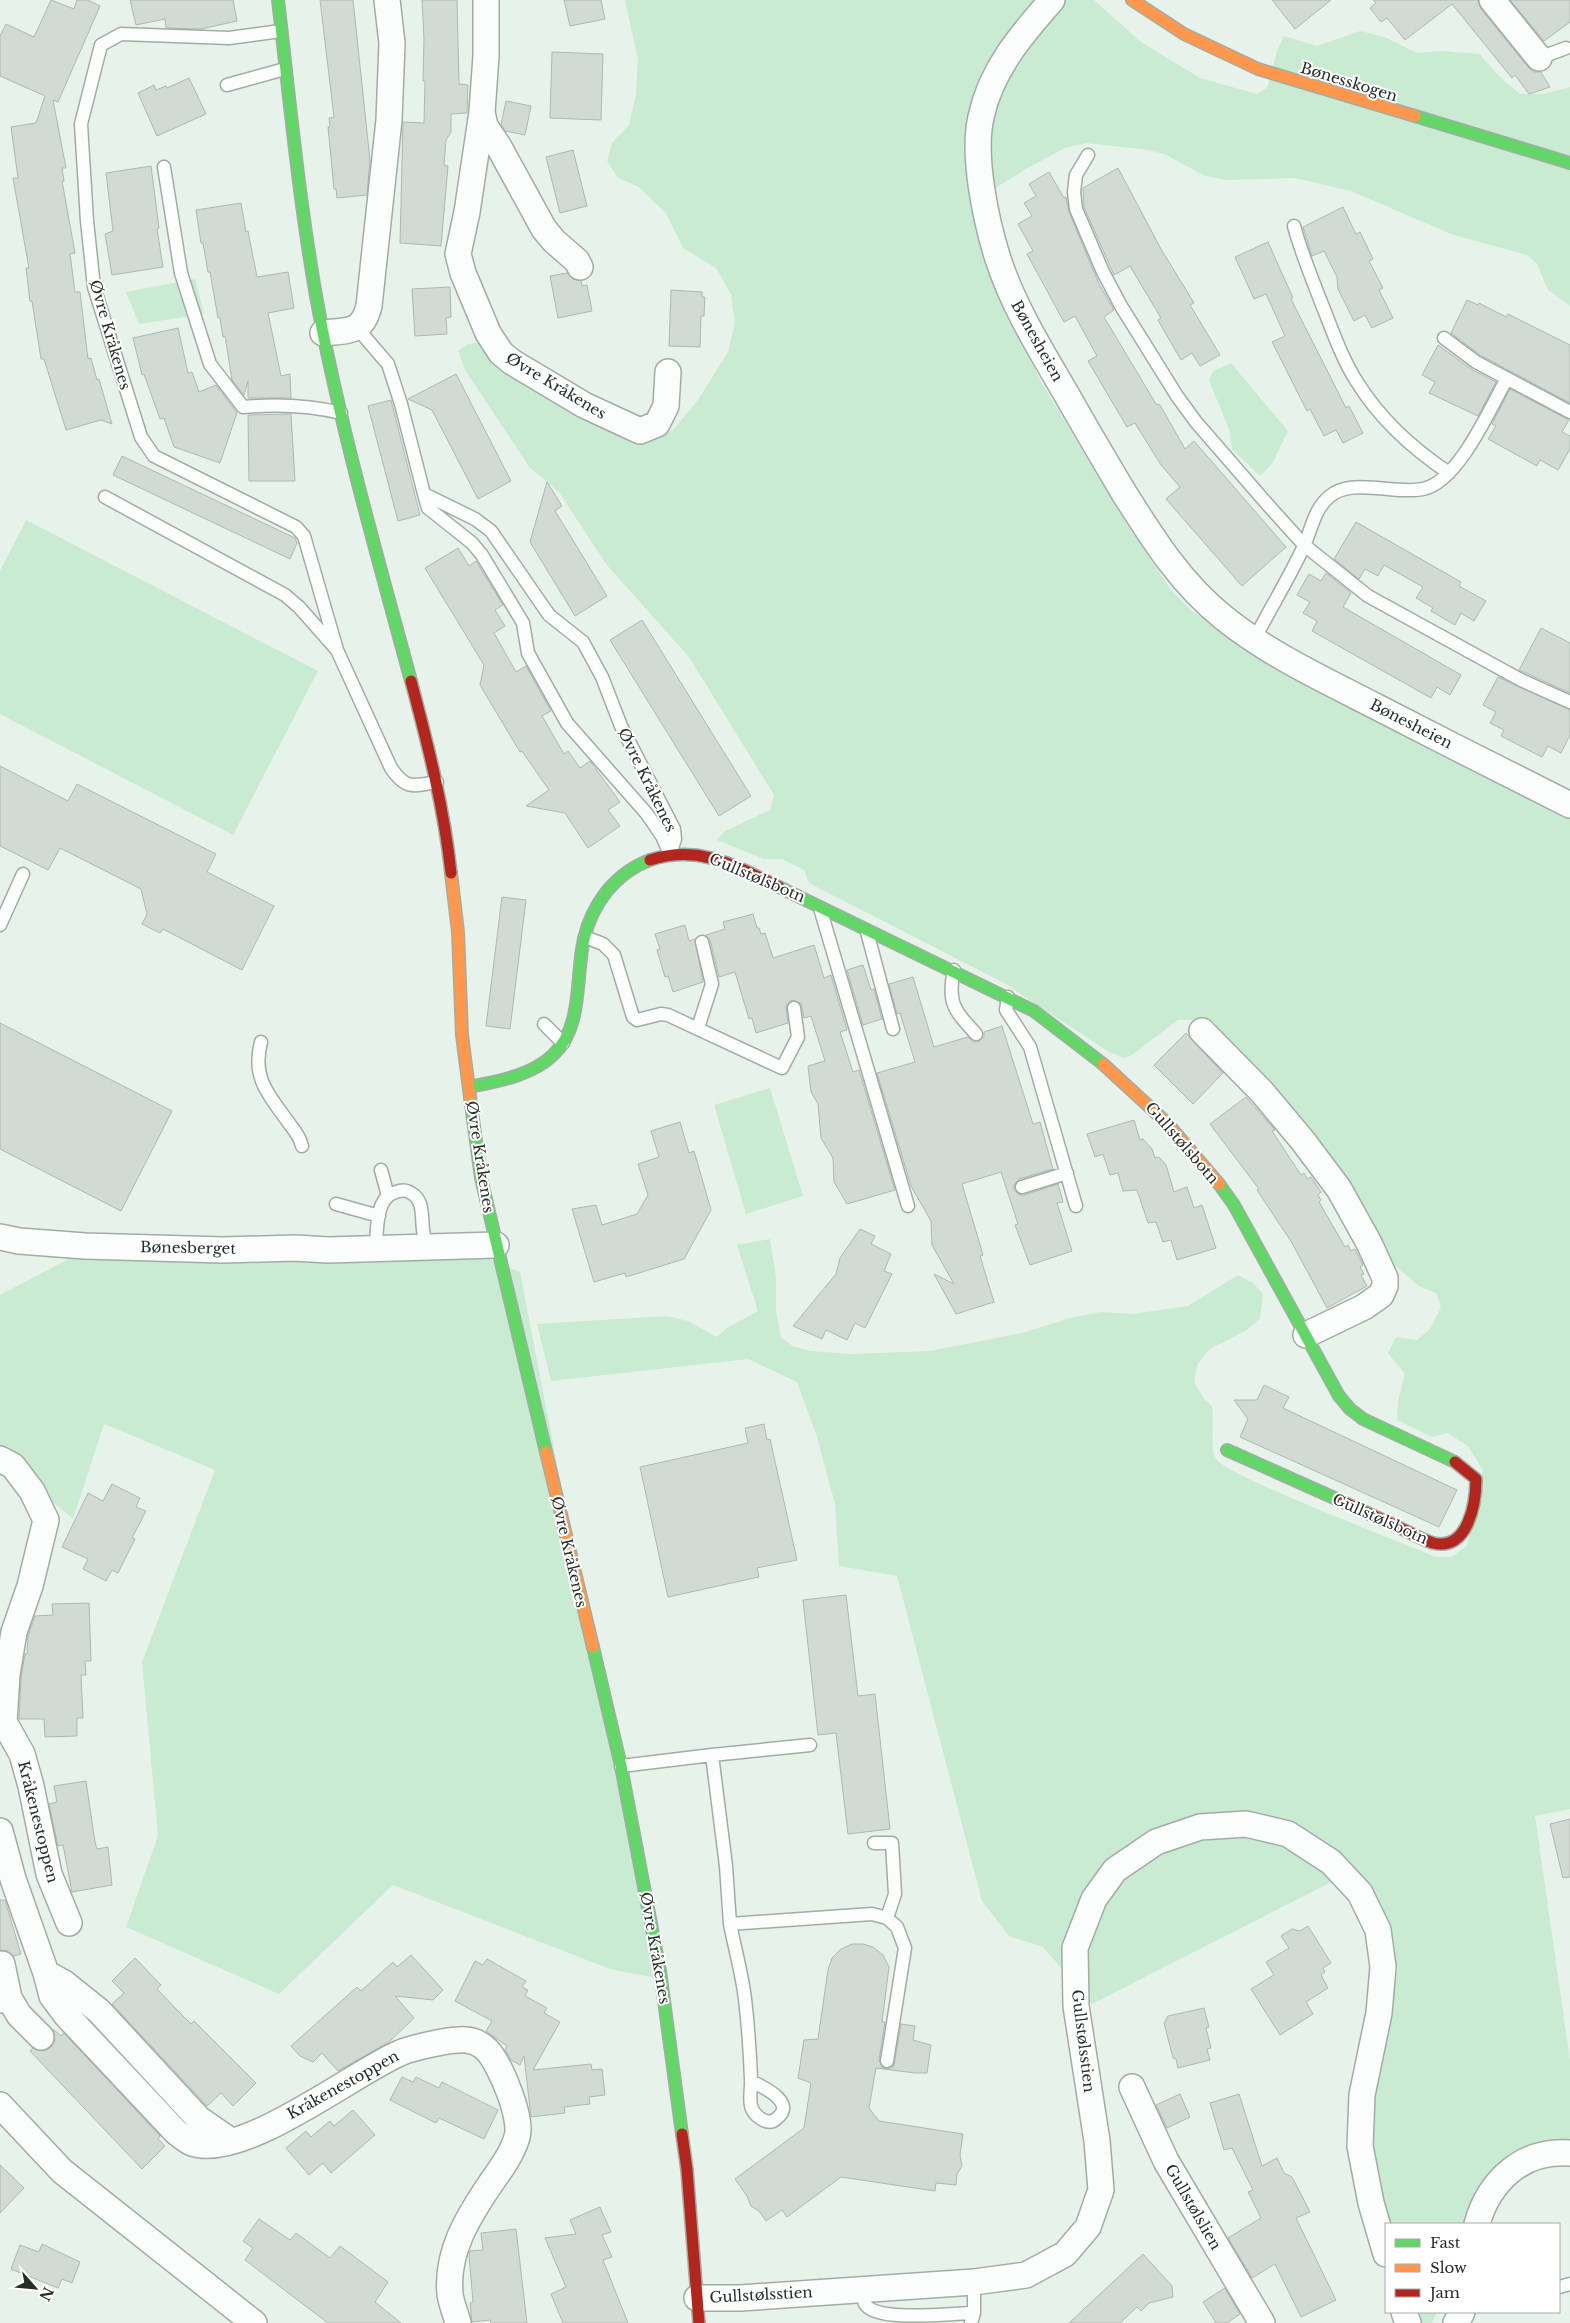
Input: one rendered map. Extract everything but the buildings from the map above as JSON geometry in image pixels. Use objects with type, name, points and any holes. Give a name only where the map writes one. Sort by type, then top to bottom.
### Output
[{"type":"main road","name":"Øvre Kråkenes","points":[[278,0],[304,220],[323,333],[341,413],[437,782],[453,883],[458,932],[462,1035],[480,1178],[620,1766],[661,1980],[687,2170],[699,2323]]},
{"type":"main road","name":"Bønesskogen","points":[[1132,0],[1184,34],[1258,69],[1570,163]]},
{"type":"main road","name":"Gullstølsbotn","points":[[469,1087],[512,1077],[532,1069],[551,1057],[563,1043],[572,1020],[584,937],[593,910],[605,892],[621,875],[637,864],[653,858],[670,854],[704,855],[731,864],[866,930],[954,970],[1034,1011],[1078,1043],[1140,1095],[1207,1168],[1234,1205],[1339,1396],[1350,1409],[1381,1428],[1451,1460],[1468,1470],[1476,1478],[1476,1496],[1468,1521],[1457,1538],[1446,1543],[1434,1543],[1227,1450]]},
{"type":"street","points":[[323,333],[357,328],[366,320],[373,288],[389,120],[392,43],[387,0]]},
{"type":"street","name":"Øvre Kråkenes","points":[[486,0],[486,56],[482,112],[464,231],[458,254],[463,273],[492,341],[501,353],[531,374],[584,405],[640,430],[656,424],[666,406],[668,372]]},
{"type":"street","name":"Bønesheien","points":[[1052,0],[1022,34],[1000,66],[981,117],[979,138],[983,192],[989,230],[1016,306],[1089,434],[1148,532],[1186,583],[1224,618],[1254,640],[1332,684],[1570,805]]},
{"type":"street","points":[[1492,0],[1539,58]]},
{"type":"street","name":"Øvre Kråkenes","points":[[482,112],[485,126],[500,147],[544,228],[577,261],[580,267]]},
{"type":"street","points":[[1202,1031],[1262,1092],[1303,1140],[1338,1189],[1369,1243],[1385,1278],[1385,1286],[1381,1295],[1364,1307],[1306,1334]]},
{"type":"street","name":"Bønesberget","points":[[0,1237],[19,1241],[85,1246],[223,1250],[295,1248],[328,1250],[496,1245]]},
{"type":"street","name":"Kråkenestoppen","points":[[0,1459],[13,1466],[32,1491],[46,1520],[30,1586],[14,1632],[2,1726],[22,1754],[31,1786],[49,1874],[69,1923]]},
{"type":"street","name":"Gullstølsstien","points":[[697,2298],[740,2298],[974,2282],[1026,2275],[1065,2254],[1088,2227],[1102,2190],[1097,2142],[1076,2006],[1075,1948],[1094,1899],[1115,1870],[1156,1842],[1200,1827],[1237,1824],[1246,1824],[1288,1834],[1331,1862],[1360,1893],[1378,1930],[1383,1967],[1380,2004],[1362,2095],[1360,2146],[1371,2203],[1385,2251]]},
{"type":"street","name":"Kråkenestoppen","points":[[0,1831],[13,1879],[46,1973],[52,1996],[67,2016],[176,2132],[192,2143],[218,2145],[255,2132],[316,2103],[354,2078],[401,2052],[459,2040],[475,2042],[487,2050],[503,2077],[516,2114],[518,2135],[508,2158],[452,2238],[450,2294],[458,2323]]},
{"type":"street","points":[[2,1964],[5,1999],[40,2037]]},
{"type":"street","name":"Gullstølslien","points":[[1132,2087],[1166,2161],[1254,2319]]},
{"type":"street","points":[[0,2105],[62,2171],[254,2323]]},
{"type":"street","points":[[1477,2223],[1482,2204],[1502,2176],[1539,2154],[1570,2153]]},
{"type":"lane","name":"Øvre Kråkenes","points":[[281,31],[229,38],[121,34],[101,46],[81,124],[87,221],[94,287],[141,437],[154,456],[296,527],[304,536],[337,650],[391,768],[399,780],[408,786],[437,782]]},
{"type":"lane","points":[[1539,58],[1566,48]]},
{"type":"lane","points":[[227,86],[285,69]]},
{"type":"lane","points":[[1088,155],[1076,175],[1074,192],[1076,209],[1121,306],[1177,396],[1196,422],[1304,545],[1343,578],[1404,617],[1534,687],[1570,702]]},
{"type":"lane","points":[[164,167],[181,273],[210,364],[243,407],[277,404],[322,408],[341,413]]},
{"type":"lane","points":[[1294,226],[1303,257],[1339,349],[1356,382],[1389,423],[1410,444],[1449,474]]},
{"type":"lane","name":"Øvre Kråkenes","points":[[357,328],[388,364],[401,404],[428,508],[472,543],[482,556],[523,623],[528,653],[566,723],[647,814],[662,836],[670,854]]},
{"type":"lane","points":[[1444,338],[1465,355],[1506,380],[1570,412]]},
{"type":"lane","points":[[1254,640],[1304,545],[1321,505],[1331,495],[1344,489],[1358,487],[1425,489],[1449,474],[1464,455],[1506,380]]},
{"type":"lane","name":"Øvre Kråkenes","points":[[424,494],[475,520],[491,531],[549,614],[583,642],[602,676],[620,726],[674,830],[675,839],[670,854]]},
{"type":"lane","name":"Øvre Kråkenes","points":[[105,497],[284,595],[299,607],[337,650]]},
{"type":"lane","points":[[0,925],[23,874]]},
{"type":"lane","name":"Gullstølsbotn","points":[[820,906],[908,1206]]},
{"type":"lane","points":[[866,930],[893,1029]]},
{"type":"lane","points":[[584,937],[603,944],[614,955],[633,1017],[637,1020],[661,1014],[668,1015],[782,1068],[798,1037],[794,1008]]},
{"type":"lane","points":[[698,1028],[712,984],[702,942]]},
{"type":"lane","points":[[954,970],[950,992],[958,1014],[976,1034]]},
{"type":"lane","points":[[1008,997],[1006,1010],[1030,1047],[1076,1206]]},
{"type":"lane","points":[[544,1024],[563,1043]]},
{"type":"lane","points":[[261,1042],[258,1060],[262,1085],[296,1133],[302,1146]]},
{"type":"lane","points":[[381,1170],[388,1196]]},
{"type":"lane","points":[[1022,1187],[1066,1173]]},
{"type":"lane","points":[[376,1249],[382,1203],[388,1196],[401,1190],[410,1192],[417,1198],[421,1206],[422,1231],[425,1242],[432,1248]]},
{"type":"lane","points":[[336,1204],[379,1216]]},
{"type":"lane","points":[[620,1766],[810,1745]]},
{"type":"lane","points":[[712,1755],[724,1849],[730,1924],[745,1998],[752,2081]]},
{"type":"lane","points":[[874,1843],[892,1843],[895,1894],[887,1918]]},
{"type":"lane","points":[[730,1924],[872,1914],[887,1918],[897,1927],[905,1948],[887,2061]]},
{"type":"lane","points":[[864,2289],[865,2303],[868,2307],[886,2316],[973,2318],[974,2282]]},
{"type":"green space","points":[[625,0],[1094,0],[1141,42],[1200,78],[1257,94],[1267,88],[1277,51],[1284,36],[1317,46],[1360,31],[1385,37],[1417,53],[1444,51],[1479,54],[1499,76],[1520,94],[1544,94],[1570,87],[1570,306],[1548,290],[1537,264],[1527,255],[1451,234],[1351,191],[1295,178],[1227,180],[1205,176],[1164,154],[1148,150],[1086,143],[1065,148],[1026,169],[970,204],[980,227],[987,264],[1041,382],[1123,518],[1171,590],[1192,611],[1266,662],[1570,819],[1570,1809],[1535,1816],[1570,2061],[1570,2148],[1490,2191],[1475,2223],[1386,2223],[1360,2133],[1398,1968],[1353,1871],[1092,2004],[1043,1947],[1009,1936],[982,1901],[897,1576],[839,1566],[835,1504],[817,1437],[797,1382],[748,1359],[551,1381],[537,1324],[667,1316],[688,1321],[717,1337],[727,1328],[758,1311],[737,1245],[770,1239],[776,1278],[776,1312],[781,1337],[792,1346],[811,1351],[850,1354],[930,1351],[1022,1333],[1070,1318],[1101,1312],[1133,1314],[1188,1306],[1238,1275],[1253,1283],[1263,1294],[1260,1319],[1247,1330],[1210,1349],[1198,1363],[1194,1382],[1204,1399],[1212,1406],[1214,1454],[1216,1459],[1227,1468],[1282,1494],[1436,1557],[1451,1557],[1467,1546],[1483,1470],[1468,1446],[1447,1433],[1432,1437],[1397,1420],[1398,1401],[1405,1374],[1388,1353],[1396,1337],[1417,1340],[1430,1329],[1441,1307],[1436,1293],[1419,1286],[1392,1263],[1369,1225],[1200,1020],[1178,1020],[1132,1055],[1124,1058],[1109,1052],[1004,983],[809,883],[804,870],[782,859],[764,859],[717,840],[725,831],[770,810],[774,795],[689,657],[606,564],[559,492],[530,468],[465,370],[458,351],[468,344],[485,342],[627,437],[652,440],[673,430],[698,400],[728,352],[735,322],[731,294],[716,268],[683,248],[666,213],[639,187],[618,178],[607,161],[612,143],[629,125],[636,94],[638,60]]},
{"type":"green space","points":[[195,279],[204,314],[139,324],[126,292]]},
{"type":"green space","points":[[1231,363],[1288,431],[1272,464],[1260,476],[1232,449],[1230,432],[1209,380],[1213,371]]},
{"type":"green space","points":[[26,520],[318,671],[233,835],[0,714],[0,571]]},
{"type":"green space","points":[[770,1088],[803,1196],[746,1214],[714,1105]]},
{"type":"green space","points":[[78,1254],[270,1262],[482,1256],[520,1272],[656,1978],[610,1969],[393,1885],[279,1994],[126,1927],[158,1836],[142,1662],[215,1470],[104,1424],[73,1519],[0,1458],[0,1295]]},
{"type":"green space","points":[[1409,2313],[1437,2313],[1432,2323],[1413,2323]]},
{"type":"traffic: fast","points":[[278,0],[303,209],[323,333],[353,465],[411,681]]},
{"type":"traffic: fast","points":[[1415,116],[1570,163]]},
{"type":"traffic: fast","points":[[469,1087],[514,1077],[535,1068],[553,1055],[563,1043],[570,1030],[574,1015],[581,953],[593,914],[603,896],[616,882],[632,869],[650,860]]},
{"type":"traffic: fast","points":[[779,887],[1034,1011],[1103,1064]]},
{"type":"traffic: fast","points":[[470,1097],[481,1178],[546,1452]]},
{"type":"traffic: fast","points":[[1219,1184],[1234,1205],[1339,1396],[1350,1409],[1363,1419],[1455,1462]]},
{"type":"traffic: fast","points":[[1227,1450],[1341,1501]]},
{"type":"traffic: fast","points":[[593,1647],[621,1766],[660,1971],[682,2134]]},
{"type":"traffic: slow","points":[[1132,0],[1184,34],[1258,69],[1415,116]]},
{"type":"traffic: slow","points":[[451,873],[458,932],[462,1035],[470,1097]]},
{"type":"traffic: slow","points":[[1103,1064],[1168,1124],[1219,1184]]},
{"type":"traffic: slow","points":[[546,1452],[593,1647]]},
{"type":"traffic: jam","points":[[411,681],[440,801],[451,873]]},
{"type":"traffic: jam","points":[[650,860],[668,856],[701,856],[732,865],[779,887]]},
{"type":"traffic: jam","points":[[1341,1501],[1433,1543],[1445,1544],[1454,1540],[1462,1533],[1468,1523],[1476,1489],[1476,1479],[1455,1462]]},
{"type":"traffic: jam","points":[[682,2134],[687,2170],[699,2323]]}]
